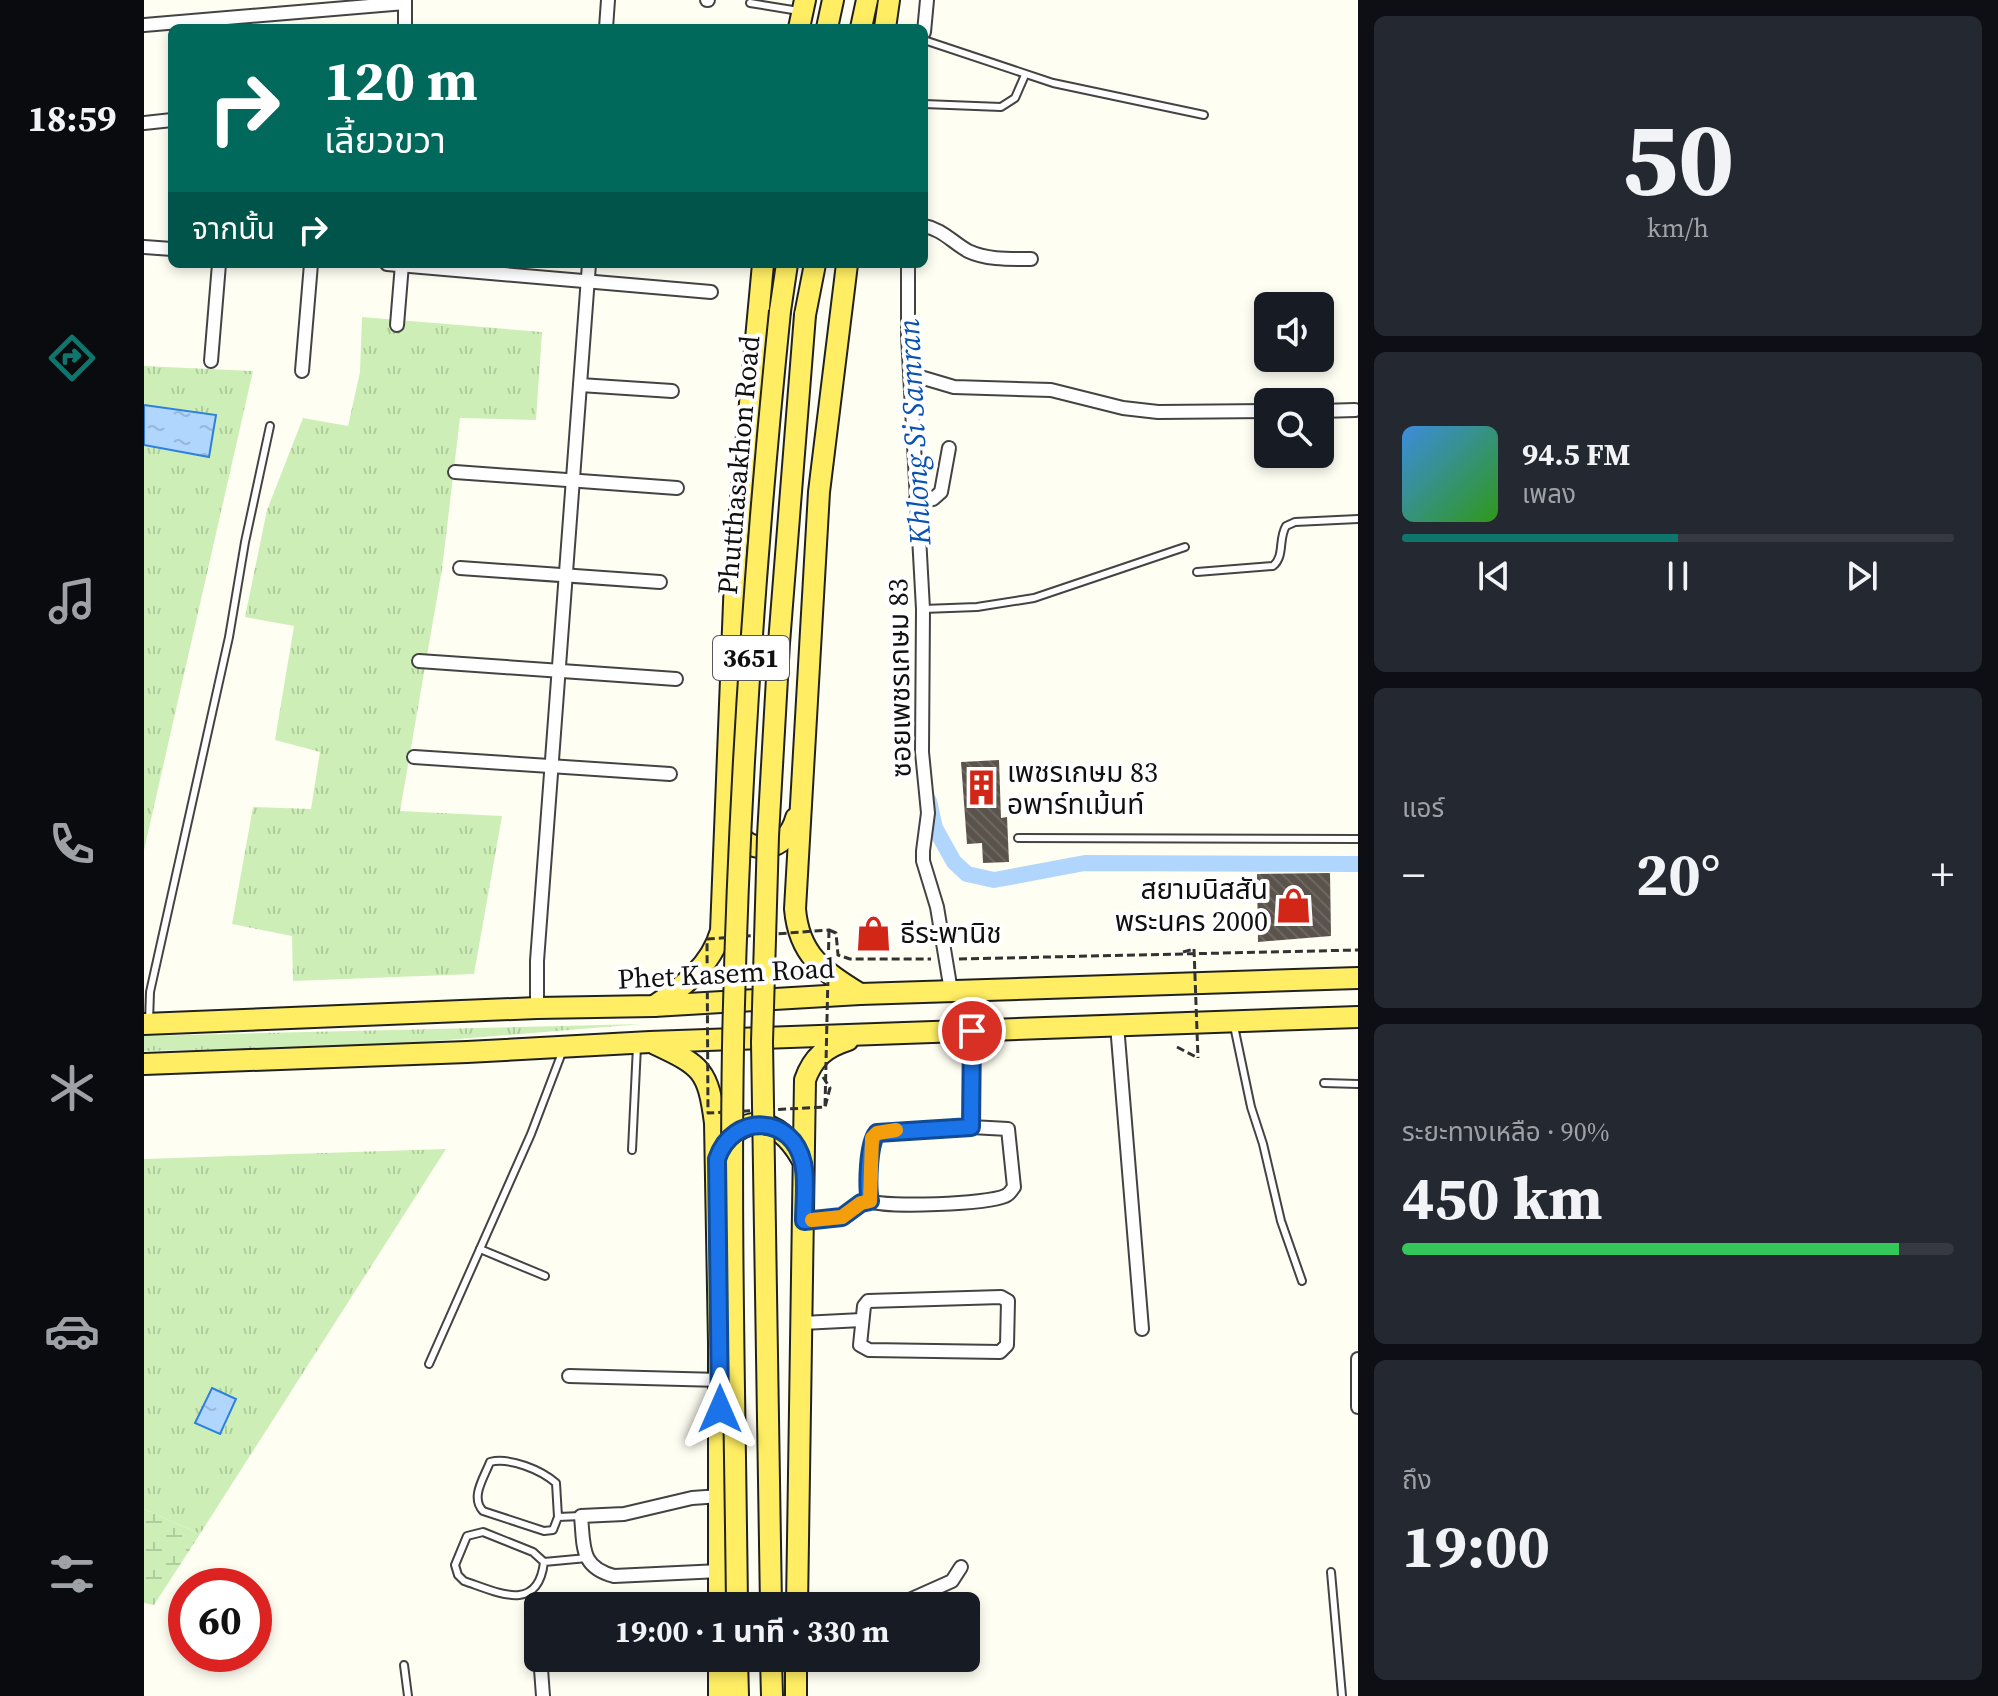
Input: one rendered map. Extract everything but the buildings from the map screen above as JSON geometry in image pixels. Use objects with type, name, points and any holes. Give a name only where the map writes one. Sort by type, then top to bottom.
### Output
[{"type":"main road","points":[[828,24],[833,0]]},
{"type":"main road","points":[[862,24],[867,0]]},
{"type":"main road","points":[[886,24],[889,0]]},
{"type":"main road","points":[[654,1006],[681,989],[695,975],[717,947],[721,931],[736,553],[763,268]]},
{"type":"main road","name":"Phutthasakhon Road","points":[[737,1592],[734,1006],[738,883],[760,516],[786,268]]},
{"type":"main road","name":"Phutthasakhon Road","points":[[771,1592],[763,1006],[768,836],[779,643],[805,315],[814,268]]},
{"type":"main road","points":[[847,268],[819,492],[795,909],[797,929],[804,947],[821,967],[860,994]]},
{"type":"main road","points":[[726,799],[738,837],[747,844],[763,847],[783,841],[794,825],[800,807]]},
{"type":"main road","name":"Phet Kasem Road","points":[[147,1024],[654,1006],[860,994],[1358,978]]},
{"type":"main road","points":[[144,1064],[644,1042],[1358,1017]]},
{"type":"main road","points":[[797,1592],[805,1080],[810,1066],[820,1053],[834,1044],[864,1035]]},
{"type":"main road","points":[[644,1042],[694,1063],[707,1082],[715,1123],[720,1380],[719,1592]]},
{"type":"main road","points":[[717,1159],[731,1134],[755,1124],[769,1126],[785,1134],[803,1162]]},
{"type":"main road","points":[[719,1672],[719,1696]]},
{"type":"main road","points":[[737,1672],[738,1696]]},
{"type":"main road","points":[[771,1672],[772,1696]]},
{"type":"main road","points":[[796,1672],[796,1696]]},
{"type":"street","points":[[606,24],[608,0]]},
{"type":"street","points":[[925,24],[927,0]]},
{"type":"street","points":[[144,25],[405,2],[405,24]]},
{"type":"street","points":[[144,123],[168,120]]},
{"type":"street","points":[[928,227],[940,230],[969,251],[983,256],[1031,259]]},
{"type":"street","points":[[144,247],[168,249]]},
{"type":"street","points":[[211,361],[219,268]]},
{"type":"street","points":[[302,371],[311,268]]},
{"type":"street","points":[[397,325],[402,268]]},
{"type":"street","points":[[446,268],[711,292]]},
{"type":"street","points":[[537,1008],[537,961],[589,268]]},
{"type":"street","name":"ซอยเพชรเกษม 83","points":[[908,268],[915,501],[923,609],[922,752],[928,813],[923,851],[937,907],[951,991]]},
{"type":"street","points":[[910,374],[954,387],[1051,390],[1123,408],[1158,412],[1254,411]]},
{"type":"street","points":[[580,385],[672,391]]},
{"type":"street","points":[[1334,411],[1355,410]]},
{"type":"street","points":[[915,501],[933,499],[941,492],[949,448]]},
{"type":"street","points":[[455,472],[677,488]]},
{"type":"street","points":[[460,568],[660,582]]},
{"type":"street","points":[[419,661],[676,679]]},
{"type":"street","points":[[414,757],[670,774]]},
{"type":"street","points":[[1117,1025],[1142,1329]]},
{"type":"street","points":[[971,1127],[972,1031]]},
{"type":"street","points":[[804,1221],[842,1217],[861,1203],[870,1201],[879,1204],[925,1204],[990,1199],[1010,1193],[1014,1187],[1008,1129],[971,1127],[877,1133],[872,1138],[871,1147],[870,1201]]},
{"type":"street","points":[[1001,1297],[1008,1301],[1007,1345],[1000,1352],[864,1349],[860,1345],[862,1320],[864,1306],[876,1299],[1001,1297]]},
{"type":"street","points":[[802,1323],[862,1320]]},
{"type":"street","points":[[1358,1359],[1358,1407]]},
{"type":"street","points":[[569,1376],[720,1380]]},
{"type":"street","points":[[720,1496],[692,1498],[624,1514],[581,1516],[589,1564],[600,1572],[614,1576],[720,1571]]},
{"type":"street","points":[[927,1592],[952,1581],[961,1567]]},
{"type":"street","points":[[541,1672],[543,1696]]},
{"type":"lane","points":[[750,3],[802,13]]},
{"type":"lane","points":[[928,41],[1025,75],[1088,92],[1204,115]]},
{"type":"lane","points":[[928,104],[1001,107],[1015,98],[1025,75]]},
{"type":"lane","points":[[147,1024],[150,992],[229,637],[245,542],[270,426]]},
{"type":"lane","points":[[1197,572],[1273,566],[1280,556],[1281,538],[1286,526],[1295,522],[1358,519]]},
{"type":"lane","points":[[923,609],[977,607],[1034,598],[1185,547]]},
{"type":"lane","points":[[1018,838],[1358,839]]},
{"type":"lane","points":[[1234,1021],[1251,1107],[1281,1221],[1302,1281]]},
{"type":"lane","points":[[632,1150],[644,1042]]},
{"type":"lane","points":[[429,1364],[531,1134],[564,1047]]},
{"type":"lane","points":[[1324,1083],[1358,1084]]},
{"type":"lane","points":[[480,1249],[545,1276]]},
{"type":"lane","points":[[509,1461],[556,1483],[558,1517],[553,1530],[544,1531],[483,1511],[477,1505],[476,1498],[490,1462],[509,1461]]},
{"type":"lane","points":[[558,1517],[581,1516]]},
{"type":"lane","points":[[544,1562],[542,1579],[537,1586],[528,1593],[513,1597],[464,1581],[455,1565],[467,1536],[475,1532],[483,1532],[533,1552],[544,1562],[587,1558]]},
{"type":"lane","points":[[1331,1572],[1342,1696]]},
{"type":"lane","points":[[404,1665],[408,1696]]},
{"type":"path","points":[[829,930],[836,933],[838,955],[850,959],[1358,950]]},
{"type":"path","points":[[1176,955],[1194,949],[1198,1058],[1177,1047]]},
{"type":"path","points":[[825,1107],[830,1088]]},
{"type":"green space","points":[[362,317],[542,332],[536,420],[460,418],[442,569],[400,811],[502,816],[474,974],[293,981],[292,936],[232,924],[253,807],[311,809],[320,752],[275,740],[294,626],[245,617],[267,510],[303,418],[348,426],[360,372]]},
{"type":"green space","points":[[144,366],[253,371],[144,850]]},
{"type":"green space","points":[[642,1024],[373,1046],[144,1051],[144,1036]]},
{"type":"green space","points":[[446,1149],[200,1534],[144,1509],[144,1159]]},
{"type":"green space","points":[[144,1509],[200,1534],[178,1568],[168,1568],[168,1583],[154,1605],[144,1603]]},
{"type":"water","points":[[144,405],[216,415],[209,457],[144,445]]},
{"type":"water","points":[[212,1388],[236,1399],[220,1434],[195,1423]]},
{"type":"waterway","points":[[929,801],[935,828],[954,862],[967,874],[994,880],[1085,863],[1358,864]]},
{"type":"slow traffic","points":[[812,1220],[842,1217],[861,1203],[870,1201],[872,1138],[877,1133],[896,1130]]},
{"type":"place","name":"เพชรเกษม 83 อพาร์ทเม้นท์","points":[[981,788]]},
{"type":"place","name":"สยามนิสสัน พระนคร 2000","points":[[1294,905]]},
{"type":"place","name":"ธีระพานิช","points":[[874,933]]},
{"type":"route","points":[[720,1409],[717,1159],[722,1146],[731,1134],[755,1124],[769,1126],[785,1134],[803,1162],[804,1221],[842,1217],[861,1203],[870,1201],[871,1147],[872,1138],[877,1133],[971,1127],[972,1031]]},
{"type":"water label","name":"Khlong Si Samran","points":[[914,432]]}]
